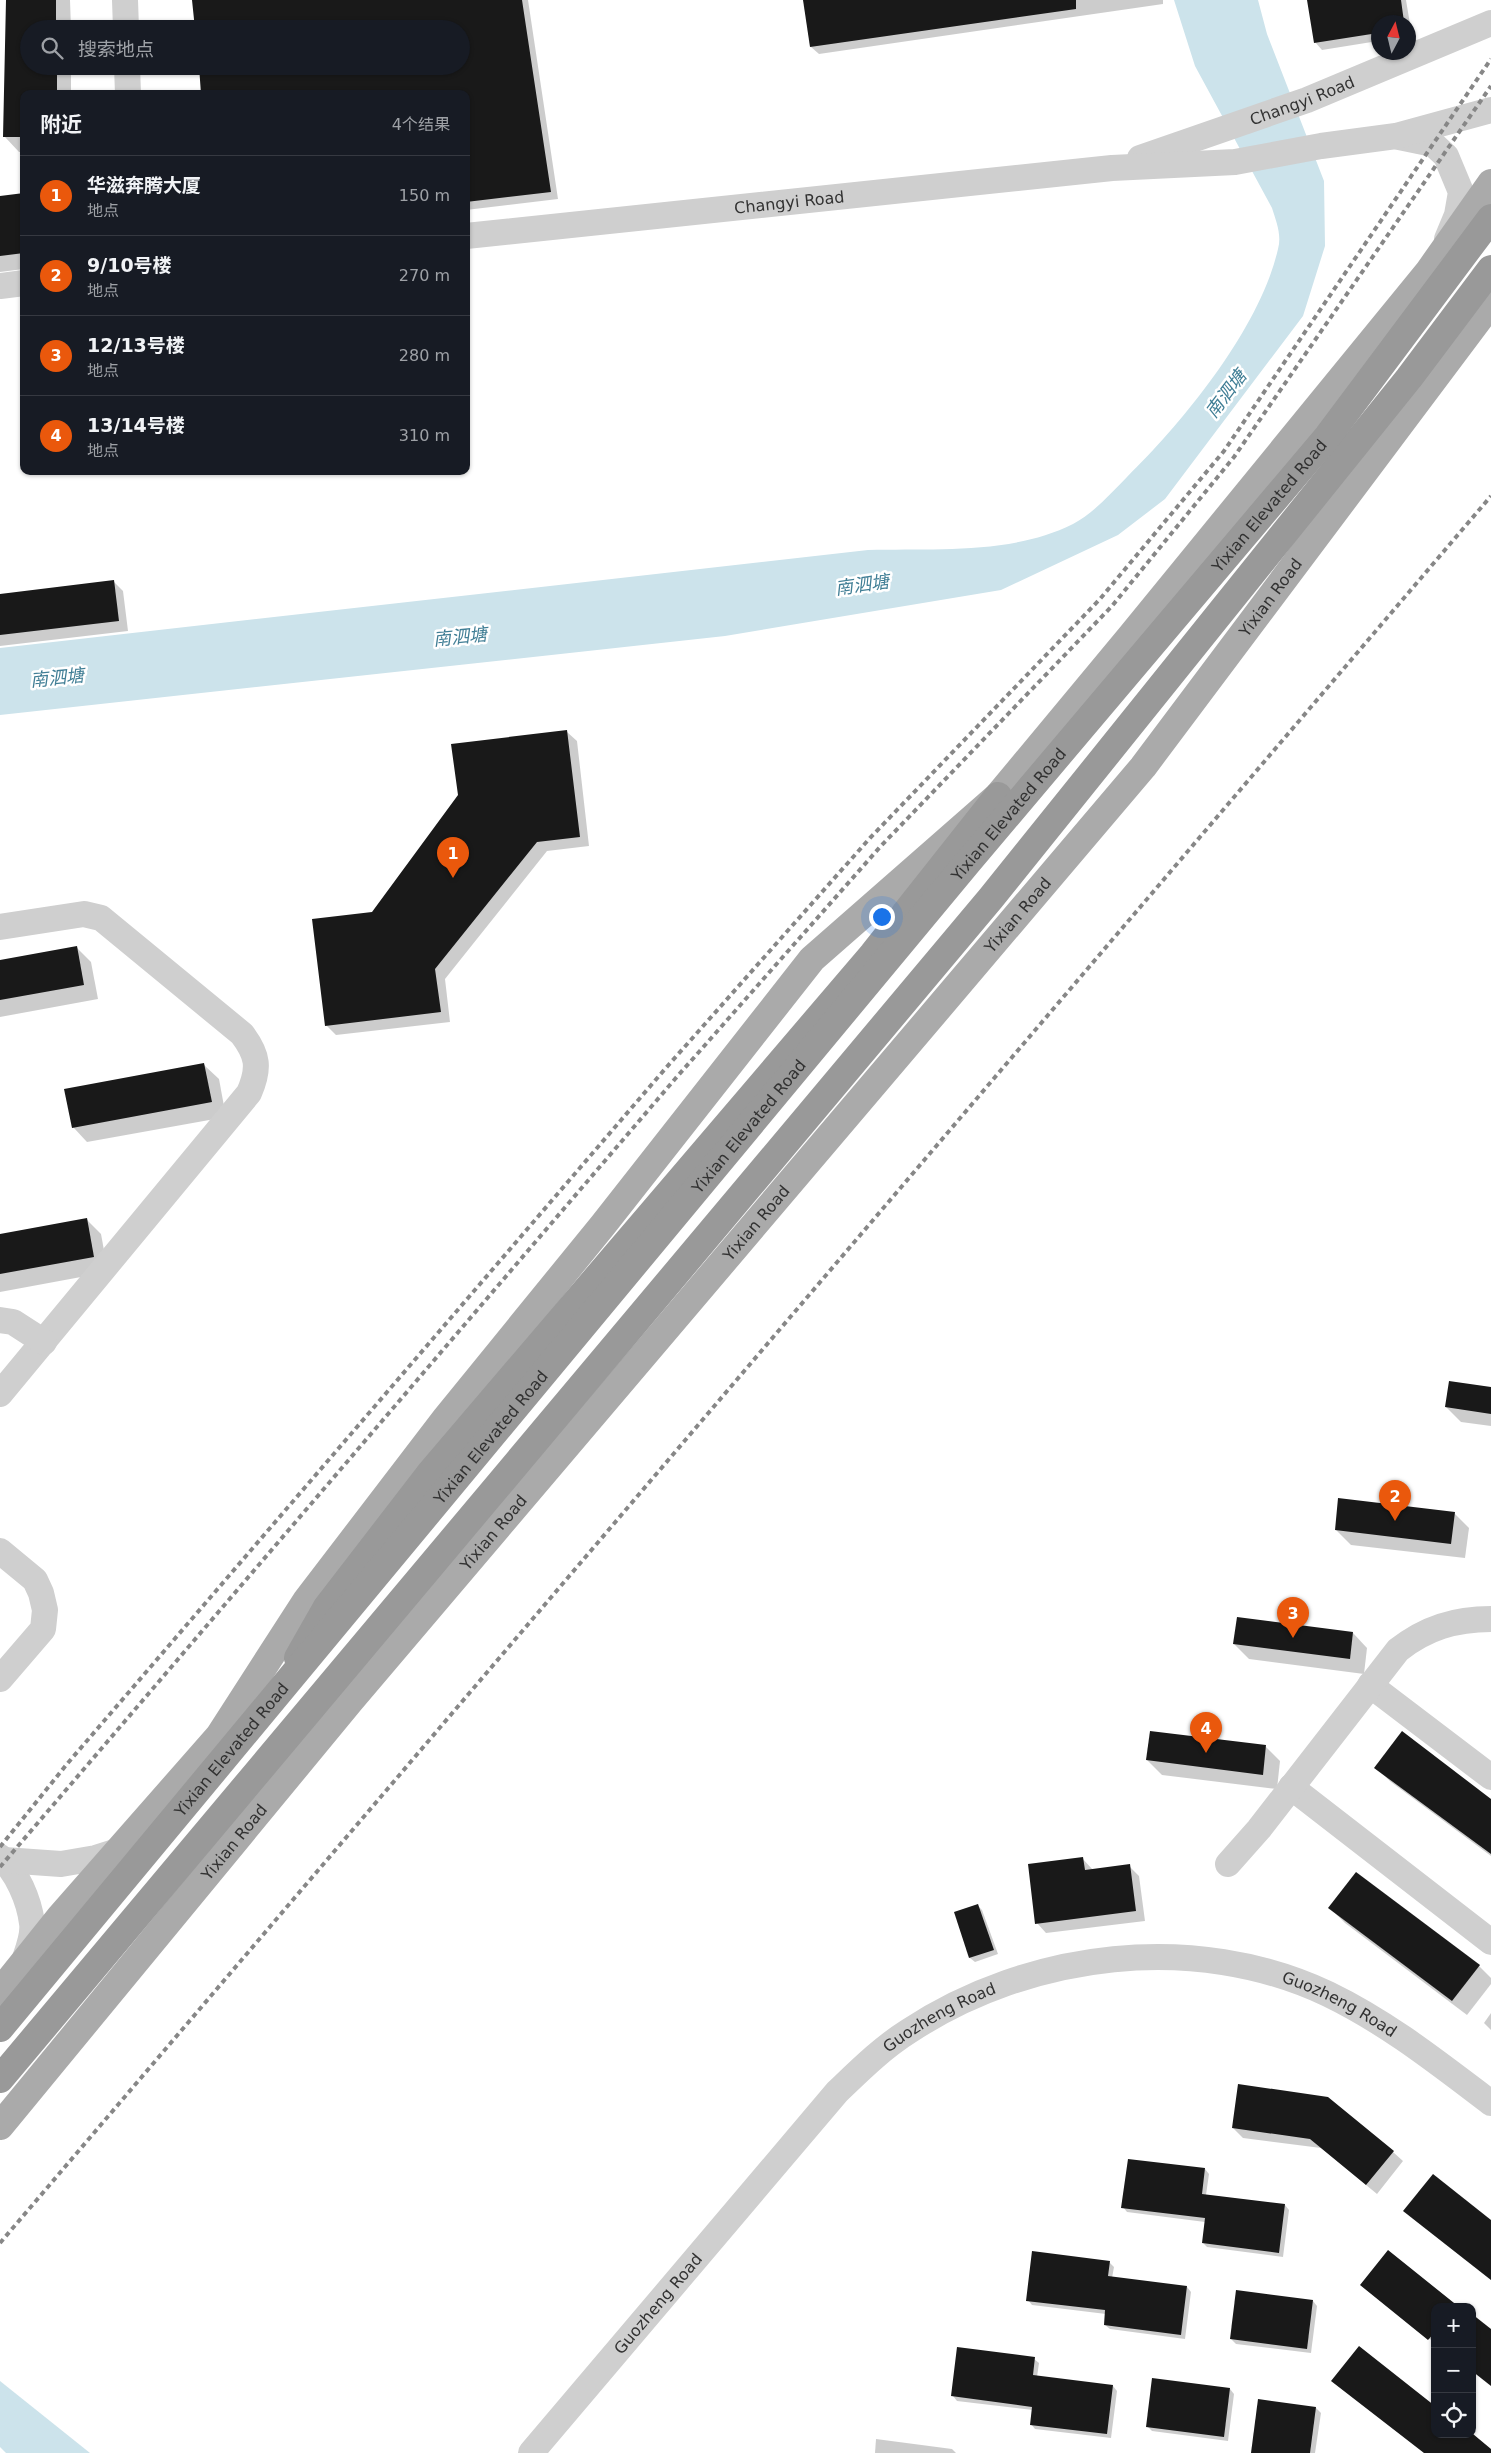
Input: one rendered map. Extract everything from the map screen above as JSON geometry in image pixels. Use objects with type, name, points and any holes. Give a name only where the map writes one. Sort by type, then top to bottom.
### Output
[{"type":"highway","name":"Yixian Elevated Road","points":[[0,2028],[949,885],[1328,436],[1491,218]]},
{"type":"highway","name":"Yixian Elevated Road","points":[[0,2079],[991,898],[1409,378],[1491,269]]},
{"type":"highway","points":[[279,1692],[327,1607],[432,1472],[872,954],[998,796]]},
{"type":"main road","points":[[0,1992],[118,1851],[219,1736],[306,1601],[446,1418],[603,1226],[812,959],[998,796],[1132,636],[1440,256],[1491,183]]},
{"type":"main road","name":"Yixian Road","points":[[0,2126],[350,1701],[1143,767],[1491,303]]},
{"type":"main road","points":[[0,2028],[899,963],[998,796]]},
{"type":"street","points":[[125,0],[126,20]]},
{"type":"street","name":"Changyi Road","points":[[1112,168],[1307,100],[1491,23]]},
{"type":"street","points":[[127,75],[128,90]]},
{"type":"street","name":"Changyi Road","points":[[470,236],[1112,168],[1235,162],[1321,146],[1396,136],[1491,110]]},
{"type":"street","points":[[1396,136],[1433,144],[1446,156],[1461,192],[1457,216],[1440,256]]},
{"type":"street","points":[[0,286],[20,284]]},
{"type":"street","points":[[0,927],[84,914],[102,918],[242,1034],[254,1049],[256,1067],[255,1080],[249,1093],[0,1394]]},
{"type":"street","points":[[0,1320],[14,1322],[44,1342]]},
{"type":"street","points":[[0,1551],[34,1580],[41,1593],[45,1610],[43,1629],[0,1678]]},
{"type":"street","points":[[1228,1864],[1398,1650],[1414,1637],[1439,1626],[1470,1619],[1491,1619]]},
{"type":"street","points":[[1370,1684],[1491,1777]]},
{"type":"street","points":[[1291,1787],[1491,1942]]},
{"type":"street","points":[[2,1859],[61,1864],[96,1858],[118,1851]]},
{"type":"street","points":[[2,1859],[24,1892],[32,1924],[31,1942],[24,1961]]},
{"type":"street","name":"Guozheng Road","points":[[531,2453],[837,2092],[873,2057],[908,2031],[947,2008],[990,1988],[1035,1973],[1068,1966],[1135,1957],[1184,1958],[1252,1969],[1279,1976],[1326,1993],[1372,2016],[1414,2044],[1491,2103]]},
{"type":"water","name":"南泗塘","points":[[1174,0],[1258,0],[1267,34],[1324,181],[1325,246],[1303,316],[1165,499],[1118,535],[1001,590],[725,636],[0,715],[0,648],[868,550],[946,549],[999,545],[1049,534],[1073,524],[1102,502],[1149,454],[1172,429],[1217,372],[1255,310],[1269,279],[1279,244],[1278,228],[1272,208],[1195,66]]},
{"type":"water","points":[[0,2381],[90,2453],[6,2453],[0,2447]]},
{"type":"building","points":[[6,0],[56,0],[56,20],[20,20],[20,75],[57,75],[57,90],[20,90],[20,137],[3,137]]},
{"type":"building","points":[[192,0],[522,0],[551,192],[470,202],[470,90],[201,90],[200,75],[470,75],[470,20],[194,20]]},
{"type":"building","points":[[803,0],[1076,0],[1076,9],[810,47]]},
{"type":"building","points":[[1307,0],[1401,0],[1403,15],[1371,15],[1371,34],[1314,43]]},
{"type":"building","points":[[20,194],[20,254],[0,256],[0,196]]},
{"type":"building","points":[[114,580],[119,621],[0,635],[0,594]]},
{"type":"building","points":[[567,730],[580,837],[537,842],[435,969],[441,1012],[325,1026],[312,919],[372,912],[458,795],[451,744]]},
{"type":"building","points":[[77,946],[84,985],[0,1000],[0,960]]},
{"type":"building","points":[[204,1063],[212,1102],[72,1128],[64,1089]]},
{"type":"building","points":[[87,1218],[94,1257],[0,1274],[0,1234]]},
{"type":"building","points":[[1449,1381],[1491,1387],[1491,1414],[1445,1407]]},
{"type":"building","points":[[1338,1498],[1455,1512],[1451,1544],[1335,1530]]},
{"type":"building","points":[[1237,1617],[1353,1632],[1350,1659],[1233,1644]]},
{"type":"building","points":[[1150,1731],[1266,1745],[1263,1775],[1146,1760]]},
{"type":"building","points":[[1402,1731],[1491,1799],[1491,1854],[1374,1768]]},
{"type":"building","points":[[1083,1857],[1085,1870],[1130,1864],[1136,1911],[1035,1924],[1028,1864]]},
{"type":"building","points":[[1356,1872],[1480,1965],[1452,2001],[1328,1908]]},
{"type":"building","points":[[978,1904],[994,1950],[969,1958],[954,1912]]},
{"type":"building","points":[[1238,2084],[1328,2097],[1394,2151],[1366,2185],[1310,2139],[1232,2128]]},
{"type":"building","points":[[1128,2159],[1205,2168],[1202,2194],[1285,2204],[1279,2253],[1202,2243],[1205,2218],[1121,2208]]},
{"type":"building","points":[[1433,2174],[1491,2220],[1491,2280],[1403,2211]]},
{"type":"building","points":[[1388,2250],[1454,2303],[1431,2303],[1431,2337],[1428,2340],[1360,2285]]},
{"type":"building","points":[[1032,2251],[1110,2261],[1108,2276],[1187,2286],[1181,2335],[1104,2325],[1105,2310],[1026,2301]]},
{"type":"building","points":[[1236,2290],[1313,2300],[1307,2349],[1230,2339]]},
{"type":"building","points":[[1476,2317],[1491,2329],[1491,2386],[1476,2374]]},
{"type":"building","points":[[1359,2346],[1431,2403],[1431,2438],[1476,2436],[1491,2449],[1491,2453],[1424,2453],[1331,2381]]},
{"type":"building","points":[[957,2347],[1035,2357],[1033,2375],[1113,2385],[1107,2434],[1030,2425],[1032,2407],[951,2396]]},
{"type":"building","points":[[1152,2378],[1230,2388],[1224,2437],[1146,2427]]},
{"type":"building","points":[[1258,2399],[1316,2407],[1310,2453],[1251,2453]]},
{"type":"railway","points":[[0,1847],[67,1764],[665,1069],[870,838],[1100,599],[1224,451],[1491,59]]},
{"type":"railway","points":[[0,1867],[675,1079],[880,847],[1112,606],[1234,457],[1491,86]]},
{"type":"railway","points":[[0,2243],[1491,496]]},
{"type":"place","name":"华滋奔腾大厦","points":[[453,878]]},
{"type":"place","name":"9/10号楼","points":[[1395,1521]]},
{"type":"place","name":"12/13号楼","points":[[1293,1638]]},
{"type":"place","name":"13/14号楼","points":[[1206,1753]]}]
